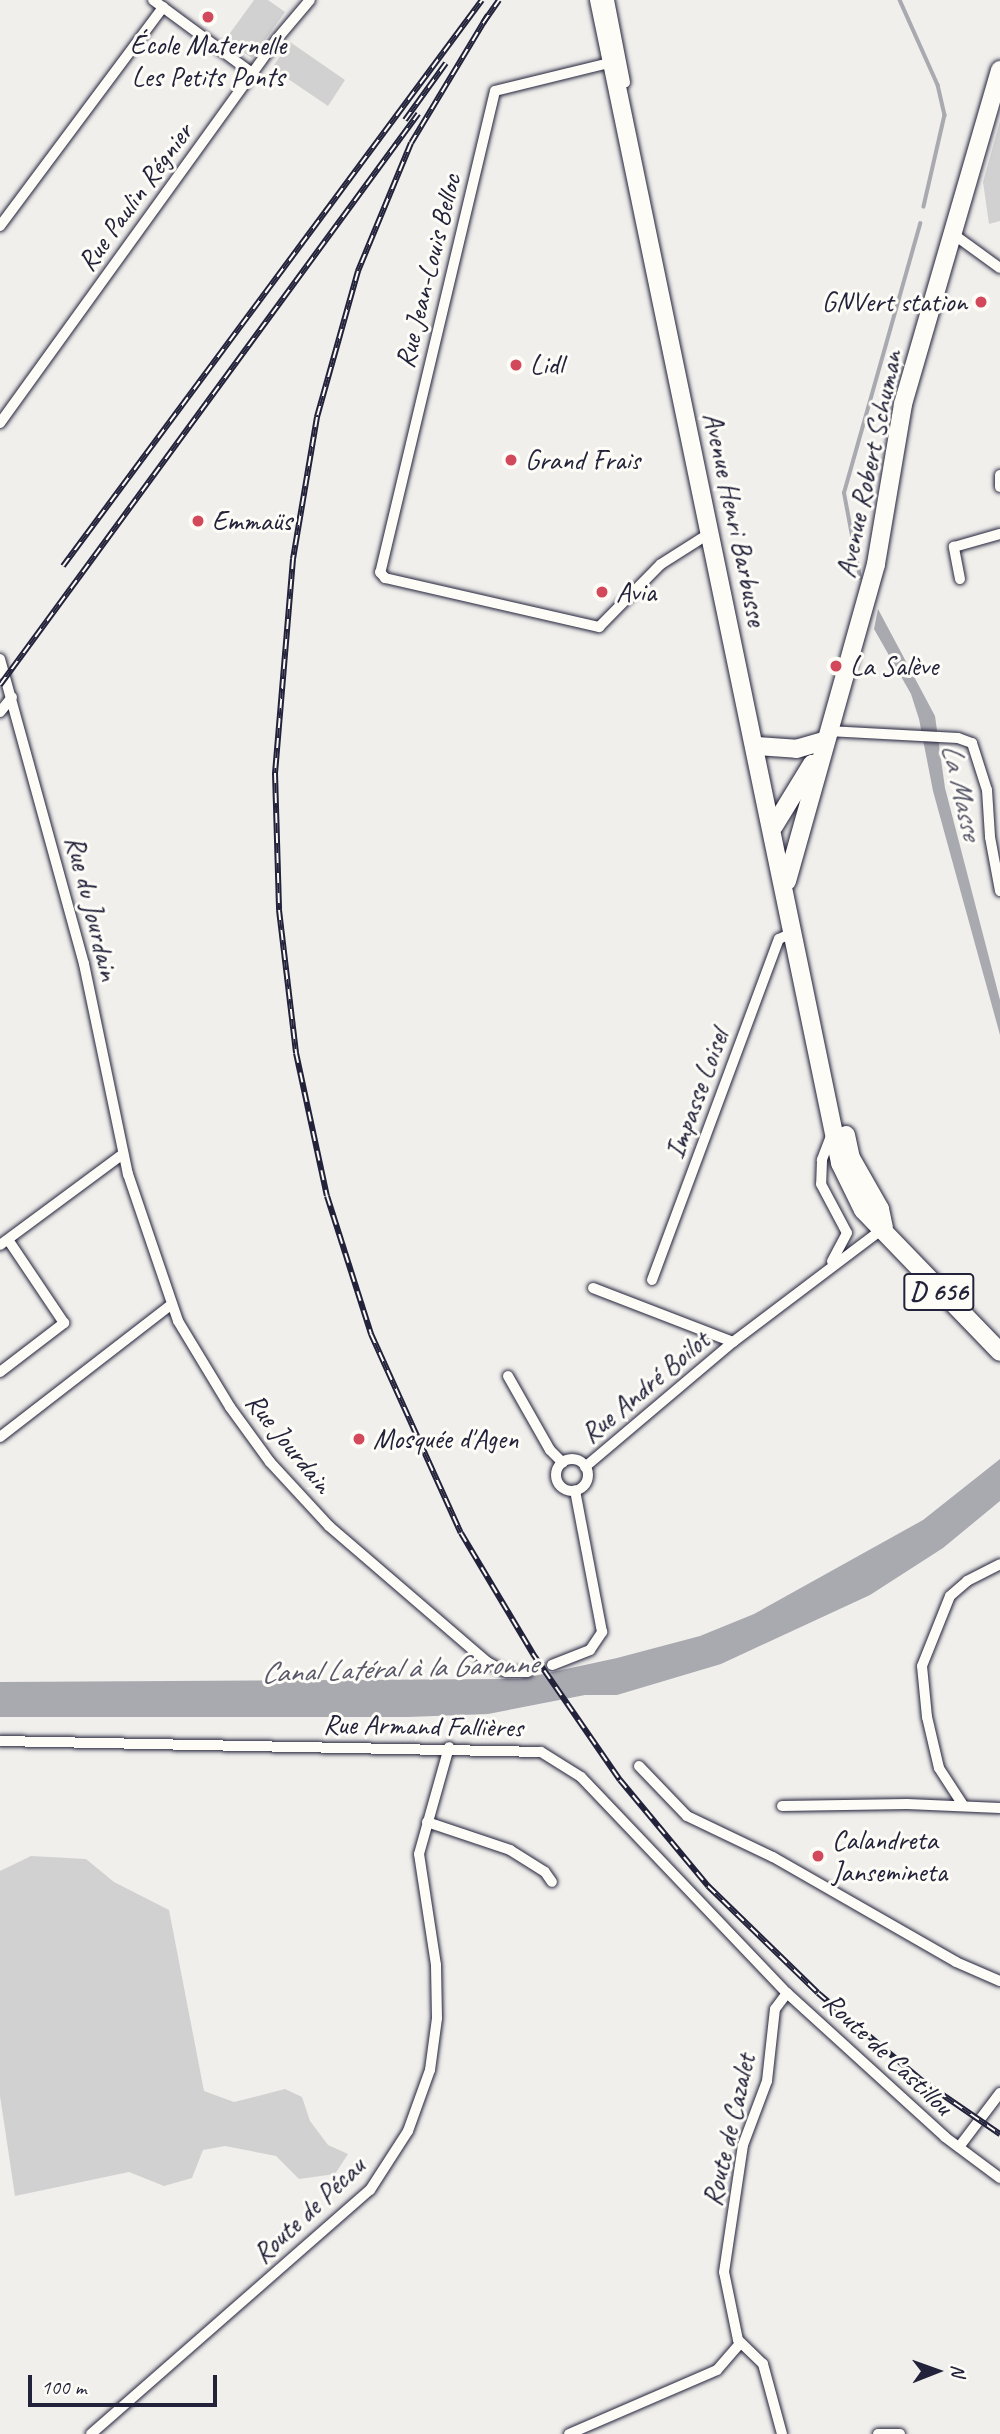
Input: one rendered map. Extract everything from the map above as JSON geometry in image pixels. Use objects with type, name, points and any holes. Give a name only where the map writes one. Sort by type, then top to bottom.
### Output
[{"type":"main road","name":"Avenue Henri Barbusse","points":[[599,0],[775,832],[830,1119],[845,1180],[863,1210],[884,1228],[944,1297],[1000,1352]]},
{"type":"main road","name":"Avenue Robert Schuman","points":[[785,887],[876,565],[903,404],[1000,70]]},
{"type":"main road","name":"Avenue Robert Schuman","points":[[775,832],[825,740]]},
{"type":"main road","points":[[757,746],[796,749],[825,740]]},
{"type":"main road","points":[[775,832],[803,821]]},
{"type":"main road","name":"Avenue Henri Barbusse","points":[[818,1049],[827,1061],[851,1158],[880,1209],[884,1228]]},
{"type":"main road","points":[[835,1139],[851,1158]]},
{"type":"street","name":"Rue Paulin Régnier","points":[[0,423],[252,73],[310,0]]},
{"type":"street","points":[[592,0],[619,127],[627,139]]},
{"type":"street","points":[[609,0],[633,125],[627,139]]},
{"type":"street","points":[[0,226],[158,3],[252,73]]},
{"type":"street","name":"Rue Jean-Louis Belloc","points":[[605,64],[495,91],[380,572],[385,578],[599,626],[661,564],[710,533]]},
{"type":"street","points":[[953,234],[1000,268]]},
{"type":"street","points":[[1000,475],[1000,486]]},
{"type":"street","points":[[960,579],[954,547],[1000,534]]},
{"type":"street","name":"Rue du Jourdain","points":[[0,659],[84,964],[123,1154]]},
{"type":"street","points":[[0,712],[12,697]]},
{"type":"street","points":[[825,740],[907,736],[958,738],[972,743],[984,775],[1000,891]]},
{"type":"street","name":"Impasse Loisel","points":[[652,1280],[779,939],[794,932]]},
{"type":"street","points":[[828,1268],[847,1233],[821,1184],[822,1160],[831,1136],[830,1119]]},
{"type":"street","points":[[0,1372],[64,1323],[4,1243],[123,1154]]},
{"type":"street","name":"Rue Jourdain","points":[[123,1154],[171,1305],[230,1407],[270,1462],[329,1526],[487,1662],[506,1672],[528,1672]]},
{"type":"street","name":"Rue André Boilot","points":[[586,1467],[733,1342],[884,1228]]},
{"type":"street","name":"Rue André Boilot","points":[[593,1288],[733,1342]]},
{"type":"street","points":[[0,1437],[171,1305]]},
{"type":"street","points":[[508,1376],[550,1450],[563,1463]]},
{"type":"street","points":[[575,1460],[586,1467],[588,1479],[575,1491],[559,1484],[557,1474],[563,1463],[575,1460]]},
{"type":"street","points":[[552,1665],[592,1649],[602,1632],[575,1491]]},
{"type":"street","points":[[963,1805],[939,1768],[927,1717],[922,1666],[950,1596],[967,1581],[997,1566],[1000,1580]]},
{"type":"street","name":"Rue Armand Fallières","points":[[0,1741],[527,1749],[570,1768],[788,1993]]},
{"type":"street","name":"Route de Pécau","points":[[91,2434],[370,2190],[408,2131],[430,2070],[437,2018],[436,1965],[419,1858],[450,1747]]},
{"type":"street","points":[[639,1766],[687,1816],[773,1857],[956,1962],[1000,1981]]},
{"type":"street","points":[[782,1806],[963,1805],[1000,1808]]},
{"type":"street","points":[[427,1822],[510,1850],[545,1872],[552,1882]]},
{"type":"street","name":"Route de Castillou","points":[[788,1993],[960,2147],[1000,2178]]},
{"type":"street","name":"Route de Cazalet","points":[[782,2434],[762,2364],[740,2344],[725,2295],[726,2249],[743,2145],[767,2081],[775,2009],[788,1993]]},
{"type":"street","points":[[960,2147],[1000,2093]]},
{"type":"street","points":[[569,2434],[717,2370],[740,2344]]},
{"type":"street","points":[[878,2434],[900,2434]]},
{"type":"shaded area","points":[[254,0],[268,0],[285,12],[252,58],[225,40]]},
{"type":"shaded area","points":[[290,42],[345,80],[328,106],[272,68]]},
{"type":"shaded area","points":[[1000,121],[1000,221],[989,224],[983,182]]},
{"type":"shaded area","points":[[878,609],[935,716],[945,788],[1000,1000],[1000,1035],[933,791],[919,719],[911,694],[874,629]]},
{"type":"shaded area","points":[[1000,1459],[1000,1501],[943,1548],[870,1595],[721,1664],[617,1695],[585,1695],[488,1714],[408,1717],[0,1717],[0,1682],[520,1679],[617,1658],[700,1636],[754,1614],[923,1520]]},
{"type":"shaded area","points":[[31,1856],[86,1859],[114,1882],[169,1910],[204,2091],[234,2102],[285,2089],[302,2097],[310,2121],[328,2145],[348,2154],[335,2174],[299,2179],[276,2156],[225,2146],[203,2150],[192,2178],[164,2186],[129,2172],[15,2196],[0,2096],[0,1871]]},
{"type":"waterway","name":"La Masse","points":[[900,0],[938,85],[945,115],[924,207]]},
{"type":"waterway","name":"La Masse","points":[[860,578],[844,493],[920,224]]},
{"type":"tunnel","points":[[528,1672],[552,1665]]},
{"type":"railway","points":[[63,566],[482,0]]},
{"type":"railway","points":[[483,23],[499,0]]},
{"type":"railway","points":[[488,15],[411,143],[358,271],[317,417],[293,559],[275,773],[279,910],[296,1053],[327,1196],[371,1334],[461,1533],[533,1654],[620,1780],[708,1886],[818,1993],[921,2080],[1000,2134]]},
{"type":"railway","points":[[405,120],[446,63]]},
{"type":"railway","points":[[0,685],[418,114]]},
{"type":"place","name":"École Maternelle Les Petits Ponts","points":[[208,17]]},
{"type":"place","name":"GNVert station","points":[[981,302]]},
{"type":"place","name":"Lidl","points":[[516,365]]},
{"type":"place","name":"Grand Frais","points":[[511,460]]},
{"type":"place","name":"Emmaüs","points":[[198,521]]},
{"type":"place","name":"Avia","points":[[602,592]]},
{"type":"place","name":"La Salève","points":[[836,666]]},
{"type":"place","name":"Mosquée d'Agen","points":[[359,1439]]},
{"type":"place","name":"Calandreta Jansemineta","points":[[818,1856]]},
{"type":"water label","name":"Canal Latéral à la Garonne","points":[[399,1668]]}]
